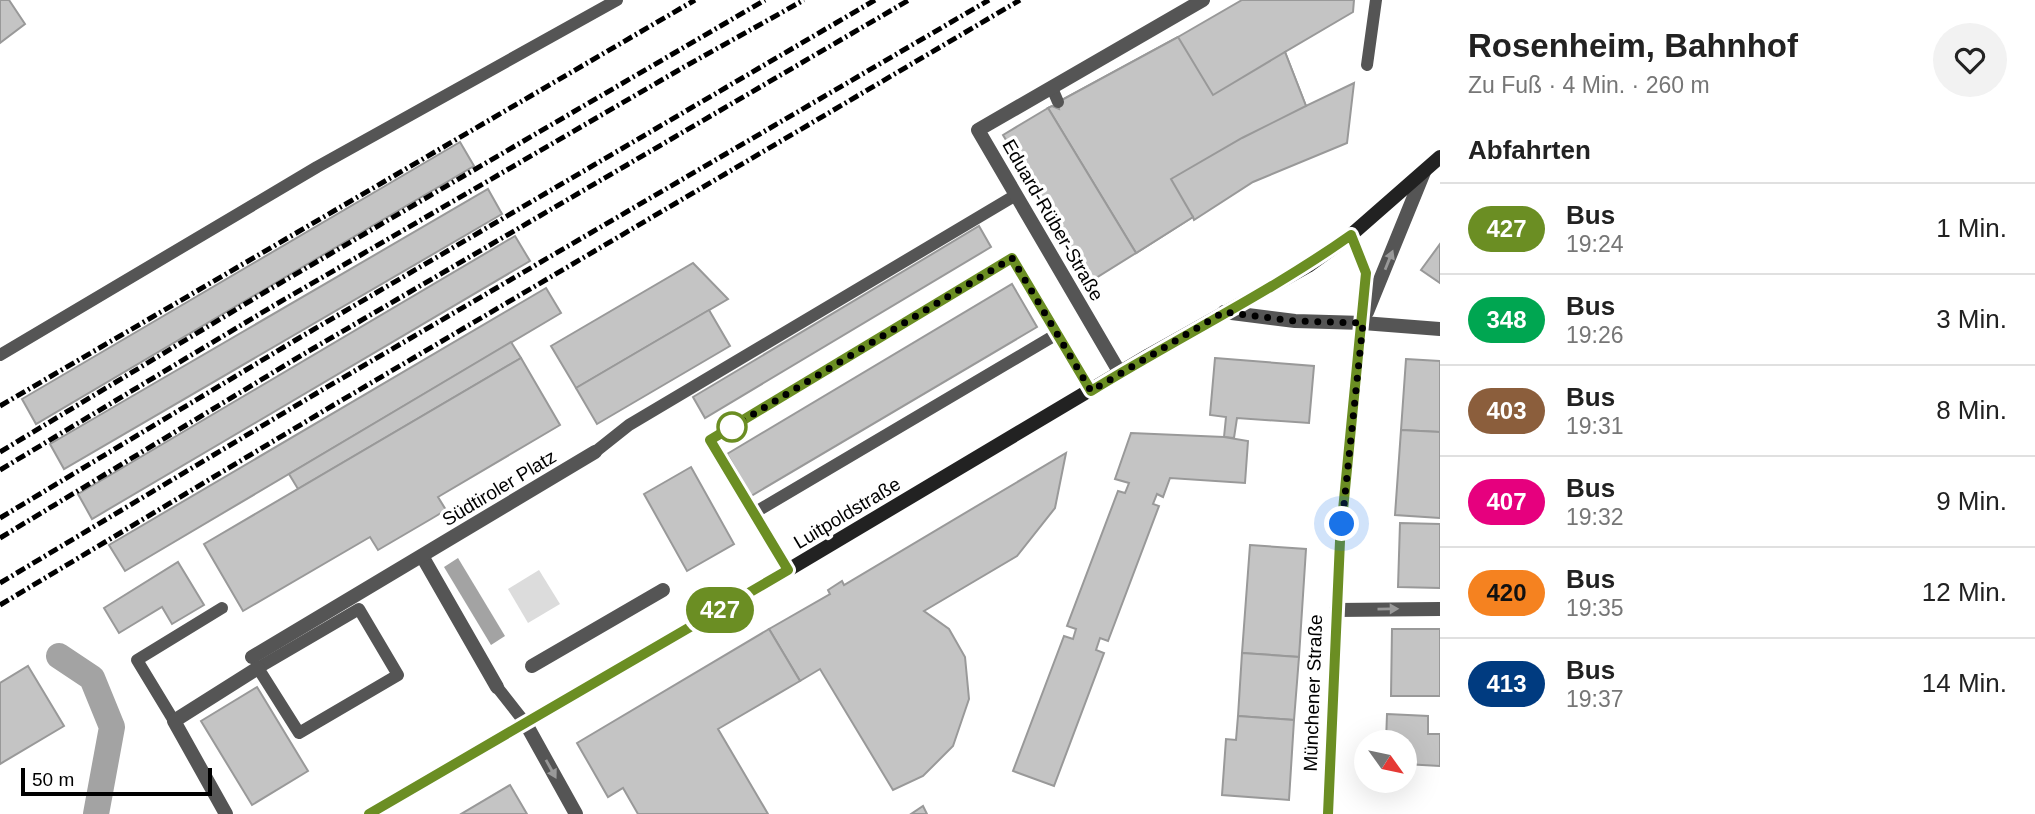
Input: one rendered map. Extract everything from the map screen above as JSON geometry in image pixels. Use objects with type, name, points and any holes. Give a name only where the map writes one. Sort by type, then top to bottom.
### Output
[{"type":"main road","name":"Münchener Straße","points":[[1224,312],[1308,266],[1351,235],[1440,158]]},
{"type":"main road","name":"Luitpoldstraße","points":[[369,814],[1224,312]]},
{"type":"street","name":"Eduard-Rüber-Straße","points":[[1120,373],[978,130],[1203,0]]},
{"type":"street","name":"Münchener Straße","points":[[1363,323],[1424,172]]},
{"type":"street","name":"Münchener Straße","points":[[1328,814],[1340,541],[1366,273],[1351,235]]},
{"type":"street","points":[[1224,312],[1294,321],[1440,329]]},
{"type":"street","name":"Südtiroler Platz","points":[[174,721],[255,663],[422,556],[596,452]]},
{"type":"street","points":[[422,556],[497,687]]},
{"type":"street","points":[[532,666],[663,590]]},
{"type":"street","points":[[1336,610],[1440,609]]},
{"type":"street","points":[[174,721],[226,814]]},
{"type":"street","points":[[526,724],[576,814]]},
{"type":"lane","points":[[0,355],[317,167],[617,0]]},
{"type":"lane","points":[[1367,65],[1376,0]]},
{"type":"lane","points":[[1052,88],[1058,102]]},
{"type":"lane","points":[[596,452],[629,425],[1016,195]]},
{"type":"lane","points":[[788,570],[710,440],[952,293],[1012,258],[1091,391]]},
{"type":"lane","points":[[754,513],[1057,334]]},
{"type":"lane","points":[[174,721],[137,660],[222,608]]},
{"type":"lane","name":"Südtiroler Platz","points":[[359,609],[398,675],[299,733],[255,663],[359,609]]},
{"type":"lane","points":[[497,687],[526,724]]},
{"type":"shaded area","points":[[458,558],[505,636],[491,645],[444,567]]},
{"type":"shaded area","points":[[539,570],[560,604],[528,623],[508,589]]},
{"type":"building","points":[[0,0],[9,0],[25,24],[0,43]]},
{"type":"building","points":[[1242,0],[1354,0],[1353,12],[1285,52],[1306,106],[1354,83],[1347,143],[1253,182],[1136,253],[1048,108],[1052,106],[1059,109],[1058,102]]},
{"type":"building","points":[[1178,37],[1213,95],[1285,52],[1306,106],[1242,138],[1171,179],[1193,217],[1136,253],[1048,108],[1052,106],[1059,109],[1058,102]]},
{"type":"building","points":[[1048,108],[1136,253],[1091,281],[1003,135]]},
{"type":"building","points":[[460,142],[474,166],[36,424],[22,399]]},
{"type":"building","points":[[488,189],[502,214],[64,469],[50,444]]},
{"type":"building","points":[[979,226],[991,247],[705,418],[693,397]]},
{"type":"building","points":[[515,236],[530,261],[92,519],[78,494]]},
{"type":"building","points":[[1440,244],[1440,283],[1421,270]]},
{"type":"building","points":[[693,263],[728,299],[576,388],[551,346]]},
{"type":"building","points":[[1012,284],[1037,327],[751,496],[727,454]]},
{"type":"building","points":[[546,288],[561,313],[125,571],[109,545]]},
{"type":"building","points":[[709,310],[730,346],[597,424],[576,388]]},
{"type":"building","points":[[511,342],[521,358],[298,489],[289,474]]},
{"type":"building","points":[[521,358],[560,425],[438,497],[446,510],[431,519],[378,550],[370,537],[243,611],[204,544]]},
{"type":"building","points":[[1215,358],[1314,366],[1309,423],[1237,418],[1234,438],[1224,437],[1226,417],[1210,415]]},
{"type":"building","points":[[1406,359],[1440,361],[1440,432],[1401,430]]},
{"type":"building","points":[[1401,430],[1440,432],[1440,518],[1395,515]]},
{"type":"building","points":[[1131,433],[1224,437],[1248,441],[1245,483],[1170,478],[1163,497],[1157,494],[1153,504],[1159,506],[1108,641],[1100,638],[1096,650],[1104,653],[1054,786],[1013,771],[1064,636],[1073,639],[1076,629],[1067,626],[1118,491],[1125,493],[1129,483],[1115,479]]},
{"type":"building","points":[[1066,453],[1055,508],[1017,556],[924,611],[949,629],[965,657],[969,699],[953,746],[923,776],[893,790],[820,669],[800,681],[769,629],[830,594],[828,590],[842,581],[844,585]]},
{"type":"building","points":[[691,467],[734,544],[687,571],[644,494]]},
{"type":"building","points":[[1400,523],[1440,524],[1440,588],[1398,587]]},
{"type":"building","points":[[1250,545],[1306,549],[1299,657],[1242,653]]},
{"type":"building","points":[[178,562],[204,605],[172,624],[162,607],[119,633],[104,608]]},
{"type":"building","points":[[769,629],[800,681],[718,729],[768,814],[638,814],[623,788],[608,797],[577,743]]},
{"type":"building","points":[[1392,629],[1440,629],[1440,696],[1391,696]]},
{"type":"building","points":[[1242,653],[1299,657],[1294,720],[1238,716]]},
{"type":"building","points":[[28,666],[64,726],[0,764],[0,683]]},
{"type":"building","points":[[257,687],[308,771],[252,805],[201,721]]},
{"type":"building","points":[[1387,714],[1428,716],[1428,734],[1440,734],[1440,766],[1418,765],[1418,730],[1386,730]]},
{"type":"building","points":[[1238,716],[1294,720],[1289,800],[1222,795],[1226,739],[1236,740]]},
{"type":"building","points":[[510,785],[527,814],[461,814]]},
{"type":"building","points":[[923,806],[927,814],[911,814]]},
{"type":"waterway","points":[[59,656],[92,678],[112,727],[96,814]]},
{"type":"railway","points":[[0,406],[695,0]]},
{"type":"railway","points":[[0,452],[265,292],[765,0]]},
{"type":"railway","points":[[0,470],[273,306],[804,0]]},
{"type":"railway","points":[[0,518],[294,341],[875,0]]},
{"type":"railway","points":[[0,538],[302,355],[909,0]]},
{"type":"railway","points":[[0,583],[322,390],[989,0]]},
{"type":"railway","points":[[0,605],[1020,0]]},
{"type":"bus line","name":"427","points":[[369,814],[788,570],[710,440],[940,300],[1012,258],[1091,391],[1149,355],[1308,266],[1351,235],[1366,273],[1340,541],[1328,814]]},
{"type":"route","points":[[732,427],[1012,258],[1091,391],[1224,312],[1294,321],[1363,323],[1342,524]]}]
